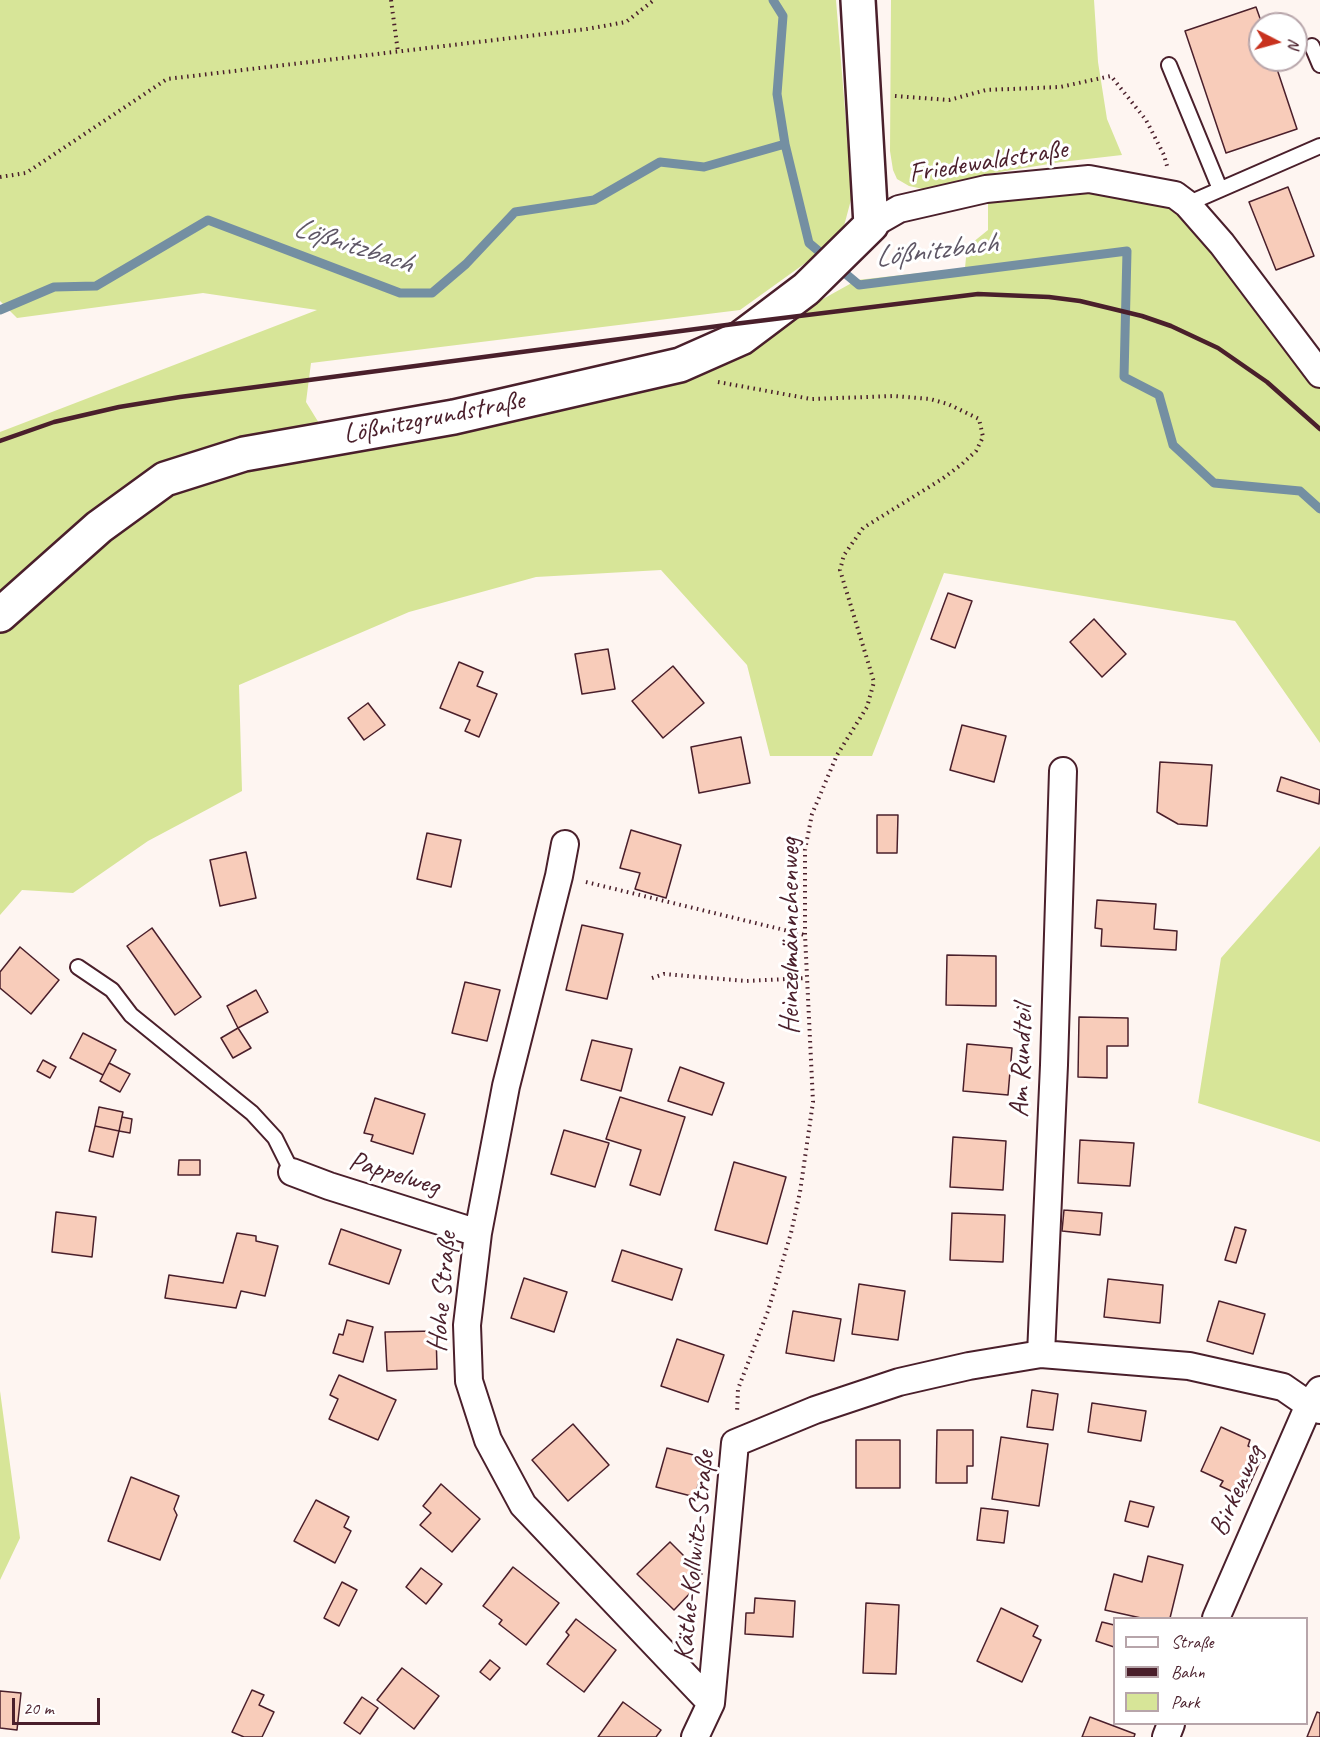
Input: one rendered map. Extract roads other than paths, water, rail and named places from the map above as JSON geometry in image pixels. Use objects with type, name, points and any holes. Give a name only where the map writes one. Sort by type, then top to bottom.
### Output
[{"type":"street","points":[[858,0],[871,225]]},
{"type":"street","name":"Friedewaldstraße","points":[[871,225],[898,209],[986,189],[1089,179],[1181,200]]},
{"type":"street","points":[[1181,200],[1222,244],[1320,374]]},
{"type":"street","name":"Lößnitzgrundstraße","points":[[0,615],[99,527],[165,479],[244,454],[454,417],[680,365],[741,338],[806,289],[871,225]]},
{"type":"street","name":"Am Rundteil","points":[[1041,1354],[1054,1065],[1063,771]]},
{"type":"street","name":"Hohe Straße","points":[[565,844],[560,876],[506,1086],[478,1233],[467,1325],[470,1382],[488,1440],[523,1505],[711,1703]]},
{"type":"street","name":"Pappelweg","points":[[292,1172],[478,1233]]},
{"type":"street","name":"Käthe-Kollwitz-Straße","points":[[694,1737],[711,1703],[735,1443],[815,1410],[899,1382],[969,1366],[1041,1354],[1189,1366],[1283,1387],[1316,1402]]},
{"type":"street","name":"Birkenweg","points":[[1215,1617],[1316,1402]]},
{"type":"lane","points":[[1312,46],[1320,65]]},
{"type":"lane","points":[[1169,65],[1220,189]]},
{"type":"lane","points":[[1181,200],[1220,189],[1320,146]]},
{"type":"lane","points":[[78,967],[112,990],[131,1015],[252,1113],[275,1138],[292,1172]]},
{"type":"waterway","points":[[773,0],[783,16],[777,94],[785,144]]},
{"type":"waterway","name":"Lößnitzbach","points":[[0,310],[54,287],[96,286],[208,220],[400,293],[432,293],[466,264],[515,212],[594,200],[660,162],[704,167],[785,144],[809,243],[859,285],[1127,251],[1124,377],[1159,395],[1173,445],[1214,483],[1300,491],[1320,509]]},
{"type":"railway","points":[[0,441],[54,422],[119,407],[180,397],[978,294],[1049,297],[1080,301],[1142,316],[1171,326],[1218,348],[1267,382],[1320,429]]}]
